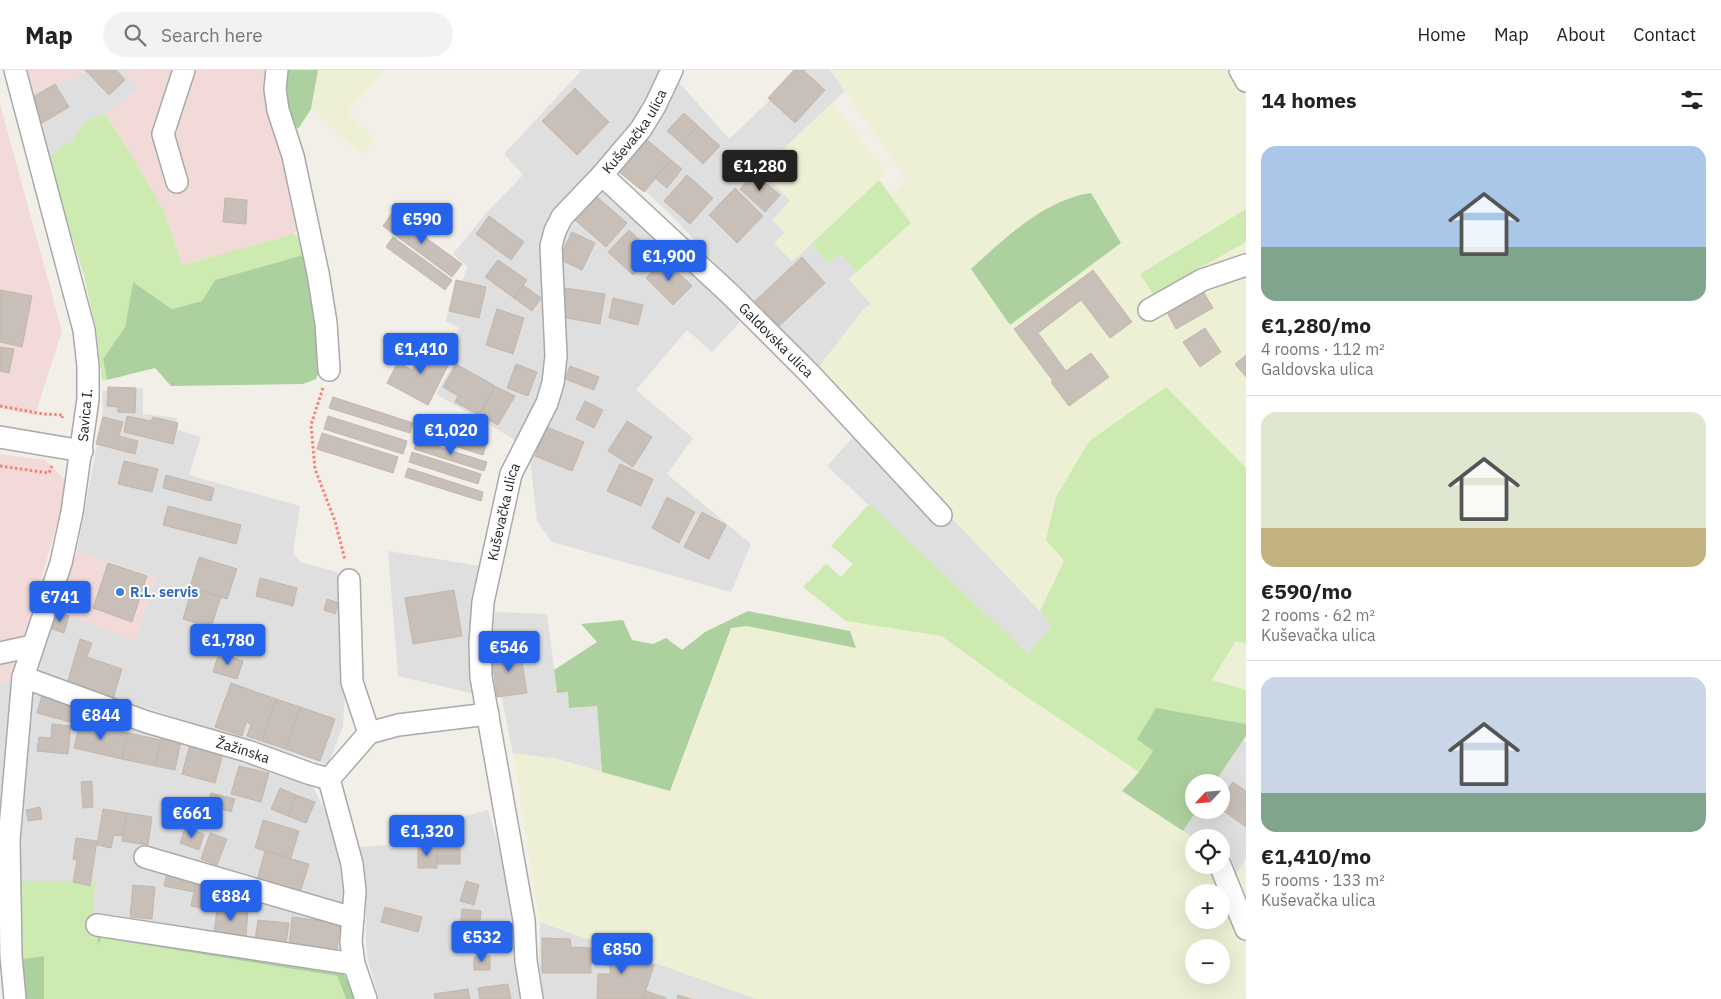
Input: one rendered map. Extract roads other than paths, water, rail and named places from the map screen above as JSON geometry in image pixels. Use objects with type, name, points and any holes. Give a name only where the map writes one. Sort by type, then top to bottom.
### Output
[{"type":"street","name":"Savica I.","points":[[15,70],[84,330],[88,366],[88,399],[72,512],[61,563],[23,677],[8,763],[11,956],[15,999]]},
{"type":"street","points":[[177,182],[163,134],[184,70]]},
{"type":"street","points":[[277,70],[275,89],[278,110],[293,156],[318,273],[326,323],[329,370]]},
{"type":"street","name":"Kuševačka ulica","points":[[532,999],[526,961],[524,920],[481,677],[480,643],[483,602],[511,474],[547,403],[553,383],[556,356],[551,246],[555,231],[562,217],[602,175],[640,129],[655,106],[672,70]]},
{"type":"street","points":[[1240,70],[1246,81]]},
{"type":"street","name":"Galdovska ulica","points":[[602,175],[731,295],[811,376],[941,515]]},
{"type":"street","points":[[1149,310],[1202,280],[1246,265]]},
{"type":"street","points":[[0,437],[82,451]]},
{"type":"street","points":[[349,580],[352,682],[369,733]]},
{"type":"street","points":[[0,653],[32,646]]},
{"type":"street","name":"Žažinska","points":[[23,677],[147,722],[329,779]]},
{"type":"street","points":[[366,999],[354,964],[351,942],[355,892],[352,864],[329,779],[369,733],[398,725],[488,714]]},
{"type":"street","points":[[145,857],[353,918]]},
{"type":"street","points":[[1224,874],[1246,929]]},
{"type":"street","points":[[97,925],[354,964]]},
{"type":"place","name":"R.L. servis","points":[[120,592]]}]
